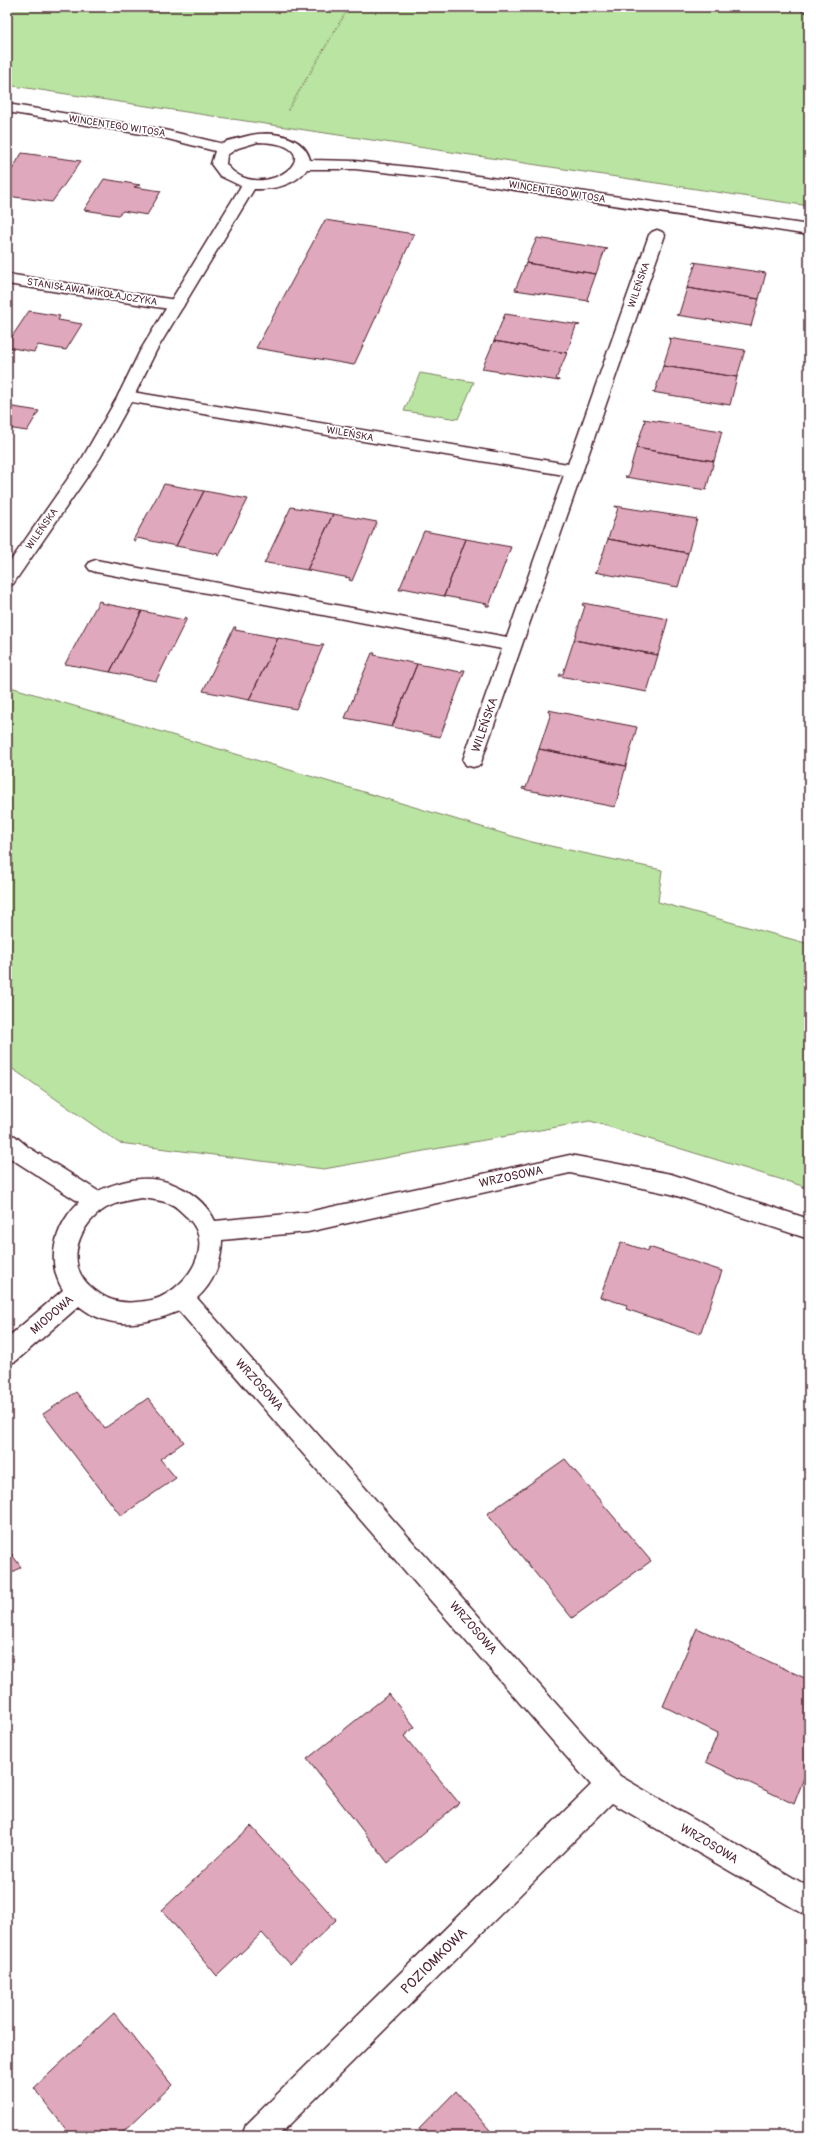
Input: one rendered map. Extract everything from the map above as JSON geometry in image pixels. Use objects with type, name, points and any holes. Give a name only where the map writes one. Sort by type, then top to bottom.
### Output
[{"type":"street","name":"WINCENTEGO WITOSA","points":[[7,108],[160,133],[225,149]]},
{"type":"street","points":[[272,138],[287,142],[297,148],[303,155],[303,164],[298,172],[288,179],[273,183],[250,183],[229,178],[221,170],[218,164],[219,156],[225,149],[243,140],[272,138]]},
{"type":"street","name":"WINCENTEGO WITOSA","points":[[303,164],[355,165],[437,174],[809,230]]},
{"type":"street","name":"WILEŃSKA","points":[[7,580],[92,458],[126,396],[148,351],[250,183]]},
{"type":"street","name":"WILEŃSKA","points":[[473,760],[656,235]]},
{"type":"street","name":"STANISŁAWA MIKOŁAJCZYKA","points":[[7,279],[176,306]]},
{"type":"street","name":"WILEŃSKA","points":[[126,396],[574,471]]},
{"type":"street","points":[[96,566],[513,645]]},
{"type":"street","points":[[7,1143],[20,1154],[96,1202]]},
{"type":"street","name":"WRZOSOWA","points":[[209,1231],[308,1222],[570,1164],[671,1184],[809,1229]]},
{"type":"street","points":[[141,1188],[163,1191],[184,1200],[199,1214],[209,1231],[211,1249],[207,1267],[197,1284],[183,1298],[162,1309],[139,1314],[116,1313],[95,1305],[78,1292],[68,1274],[64,1255],[68,1235],[80,1216],[96,1202],[118,1193],[141,1188]]},
{"type":"street","name":"MIODOWA","points":[[7,1353],[78,1292]]},
{"type":"street","name":"WRZOSOWA","points":[[183,1298],[610,1786],[809,1903]]},
{"type":"street","name":"POZIOMKOWA","points":[[258,2136],[610,1786]]},
{"type":"path","points":[[272,138],[349,7]]},
{"type":"green space","points":[[7,7],[809,7],[809,206],[7,85]]},
{"type":"green space","points":[[420,373],[474,382],[458,419],[404,411]]},
{"type":"green space","points":[[7,686],[532,842],[662,870],[658,902],[809,944],[809,1188],[590,1121],[324,1169],[119,1143],[7,1065]]},
{"type":"building","points":[[22,153],[81,161],[52,202],[7,196],[7,178]]},
{"type":"building","points":[[104,179],[140,185],[134,187],[161,191],[147,215],[123,211],[118,215],[84,210]]},
{"type":"building","points":[[325,220],[414,234],[354,365],[256,348]]},
{"type":"building","points":[[537,238],[608,249],[605,250],[596,274],[526,263]]},
{"type":"building","points":[[693,262],[766,273],[759,299],[687,288],[696,263]]},
{"type":"building","points":[[526,263],[596,274],[587,299],[589,301],[515,290]]},
{"type":"building","points":[[687,288],[759,299],[751,326],[676,315],[679,314]]},
{"type":"building","points":[[29,311],[60,316],[58,320],[82,324],[66,350],[38,345],[34,352],[7,347],[7,344]]},
{"type":"building","points":[[505,314],[580,325],[576,326],[567,353],[494,341]]},
{"type":"building","points":[[668,338],[745,350],[737,377],[663,366],[671,341]]},
{"type":"building","points":[[494,341],[567,353],[556,379],[559,381],[482,369]]},
{"type":"building","points":[[663,366],[737,377],[730,405],[652,392],[655,391]]},
{"type":"building","points":[[7,406],[39,411],[27,431],[7,428]]},
{"type":"building","points":[[643,419],[722,431],[714,461],[636,448],[645,421]]},
{"type":"building","points":[[636,448],[714,461],[706,490],[625,477],[628,476]]},
{"type":"building","points":[[164,484],[204,491],[176,546],[137,538],[136,541],[133,540]]},
{"type":"building","points":[[204,491],[248,499],[219,556],[217,555],[218,554],[176,546]]},
{"type":"building","points":[[615,506],[697,519],[688,553],[608,539],[618,508]]},
{"type":"building","points":[[291,507],[333,514],[307,570],[267,563],[264,564]]},
{"type":"building","points":[[333,514],[377,522],[352,581],[349,580],[350,578],[307,570]]},
{"type":"building","points":[[424,531],[466,539],[444,596],[402,588],[402,590],[399,590]]},
{"type":"building","points":[[466,539],[511,547],[489,606],[486,606],[487,604],[444,596]]},
{"type":"building","points":[[608,539],[688,553],[678,587],[594,572],[597,571]]},
{"type":"building","points":[[99,601],[102,602],[101,603],[142,611],[110,672],[65,664]]},
{"type":"building","points":[[583,603],[668,619],[658,655],[574,640],[585,606],[582,605]]},
{"type":"building","points":[[142,611],[184,620],[185,617],[187,618],[156,681],[110,672]]},
{"type":"building","points":[[234,627],[236,627],[235,630],[278,638],[249,700],[203,691]]},
{"type":"building","points":[[278,638],[321,646],[321,644],[324,644],[296,709],[249,700]]},
{"type":"building","points":[[574,640],[658,655],[647,692],[559,676],[560,674],[563,674]]},
{"type":"building","points":[[372,653],[375,653],[374,655],[417,664],[392,727],[345,718]]},
{"type":"building","points":[[417,664],[461,672],[462,670],[465,670],[440,737],[392,727]]},
{"type":"building","points":[[548,710],[637,727],[626,766],[539,749],[551,713],[548,712]]},
{"type":"building","points":[[539,749],[626,766],[615,807],[522,789],[523,787],[526,788]]},
{"type":"building","points":[[621,1242],[648,1251],[649,1247],[722,1271],[700,1334],[626,1309],[627,1305],[600,1297]]},
{"type":"building","points":[[76,1392],[105,1428],[148,1398],[184,1442],[160,1459],[176,1478],[121,1516],[43,1414]]},
{"type":"building","points":[[565,1459],[651,1561],[572,1618],[487,1514]]},
{"type":"building","points":[[7,1548],[21,1567],[7,1576]]},
{"type":"building","points":[[697,1628],[809,1680],[809,1765],[794,1804],[706,1762],[718,1733],[663,1706]]},
{"type":"building","points":[[389,1694],[415,1727],[404,1736],[459,1803],[388,1863],[307,1759]]},
{"type":"building","points":[[251,1826],[336,1920],[290,1964],[262,1933],[217,1976],[162,1910]]},
{"type":"building","points":[[114,2013],[172,2085],[119,2136],[71,2136],[34,2088]]},
{"type":"building","points":[[456,2091],[495,2136],[425,2136],[419,2129]]}]
